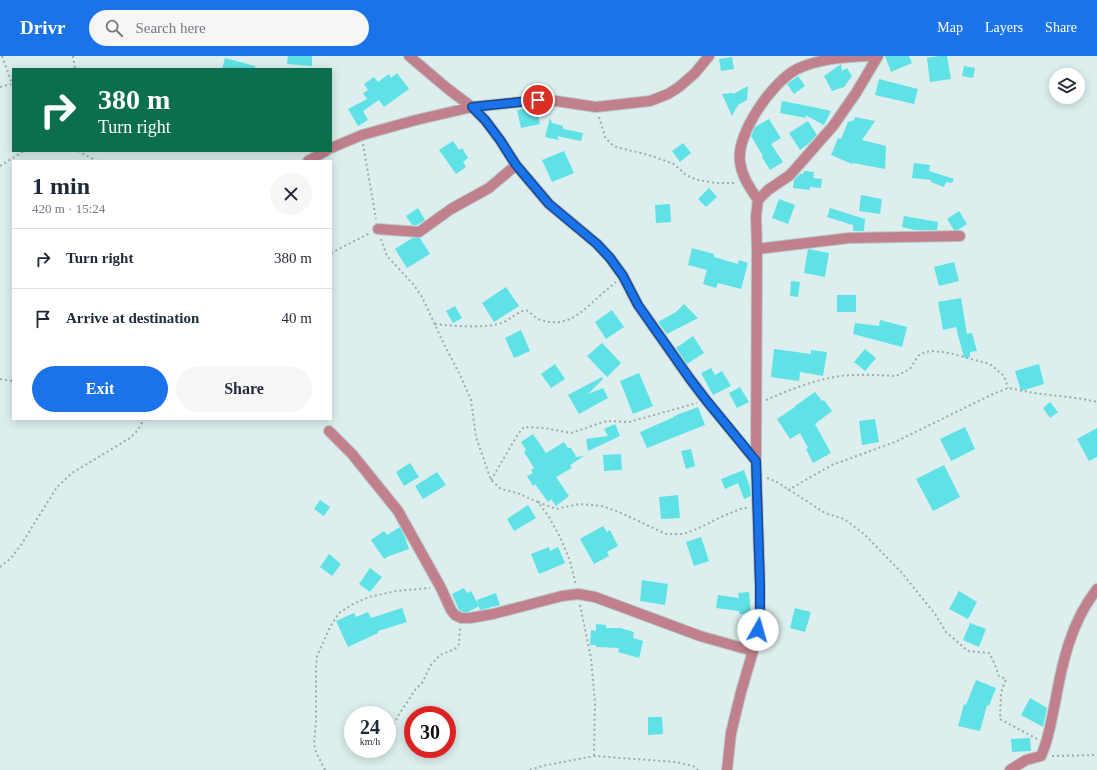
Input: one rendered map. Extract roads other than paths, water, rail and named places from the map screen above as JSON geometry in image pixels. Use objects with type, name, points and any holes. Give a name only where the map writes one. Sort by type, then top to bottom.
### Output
[{"type":"street","points":[[409,56],[472,107],[485,120],[516,165],[549,204],[597,244],[610,258],[623,276],[638,305],[706,400],[756,461]]},
{"type":"street","points":[[332,148],[362,135],[416,120],[472,107],[538,100],[596,107],[650,101],[668,94],[679,87],[695,73],[708,56]]},
{"type":"street","points":[[758,200],[746,183],[740,162],[740,146],[759,106],[778,83],[795,70],[811,63],[844,57],[868,56]]},
{"type":"street","points":[[727,770],[731,733],[760,619],[756,461],[756,216],[758,200],[768,190],[790,175],[833,126],[856,93],[878,56]]},
{"type":"street","points":[[310,160],[324,152]]},
{"type":"street","points":[[378,229],[419,232],[451,209],[489,188],[516,165]]},
{"type":"street","points":[[757,249],[849,238],[960,236]]},
{"type":"street","points":[[329,431],[352,454],[398,511],[441,588],[451,610],[461,618],[493,614],[562,596],[578,594],[594,597],[700,636],[753,651]]},
{"type":"street","points":[[1010,770],[1026,760],[1041,756],[1047,743],[1062,666],[1074,628],[1097,590]]}]
